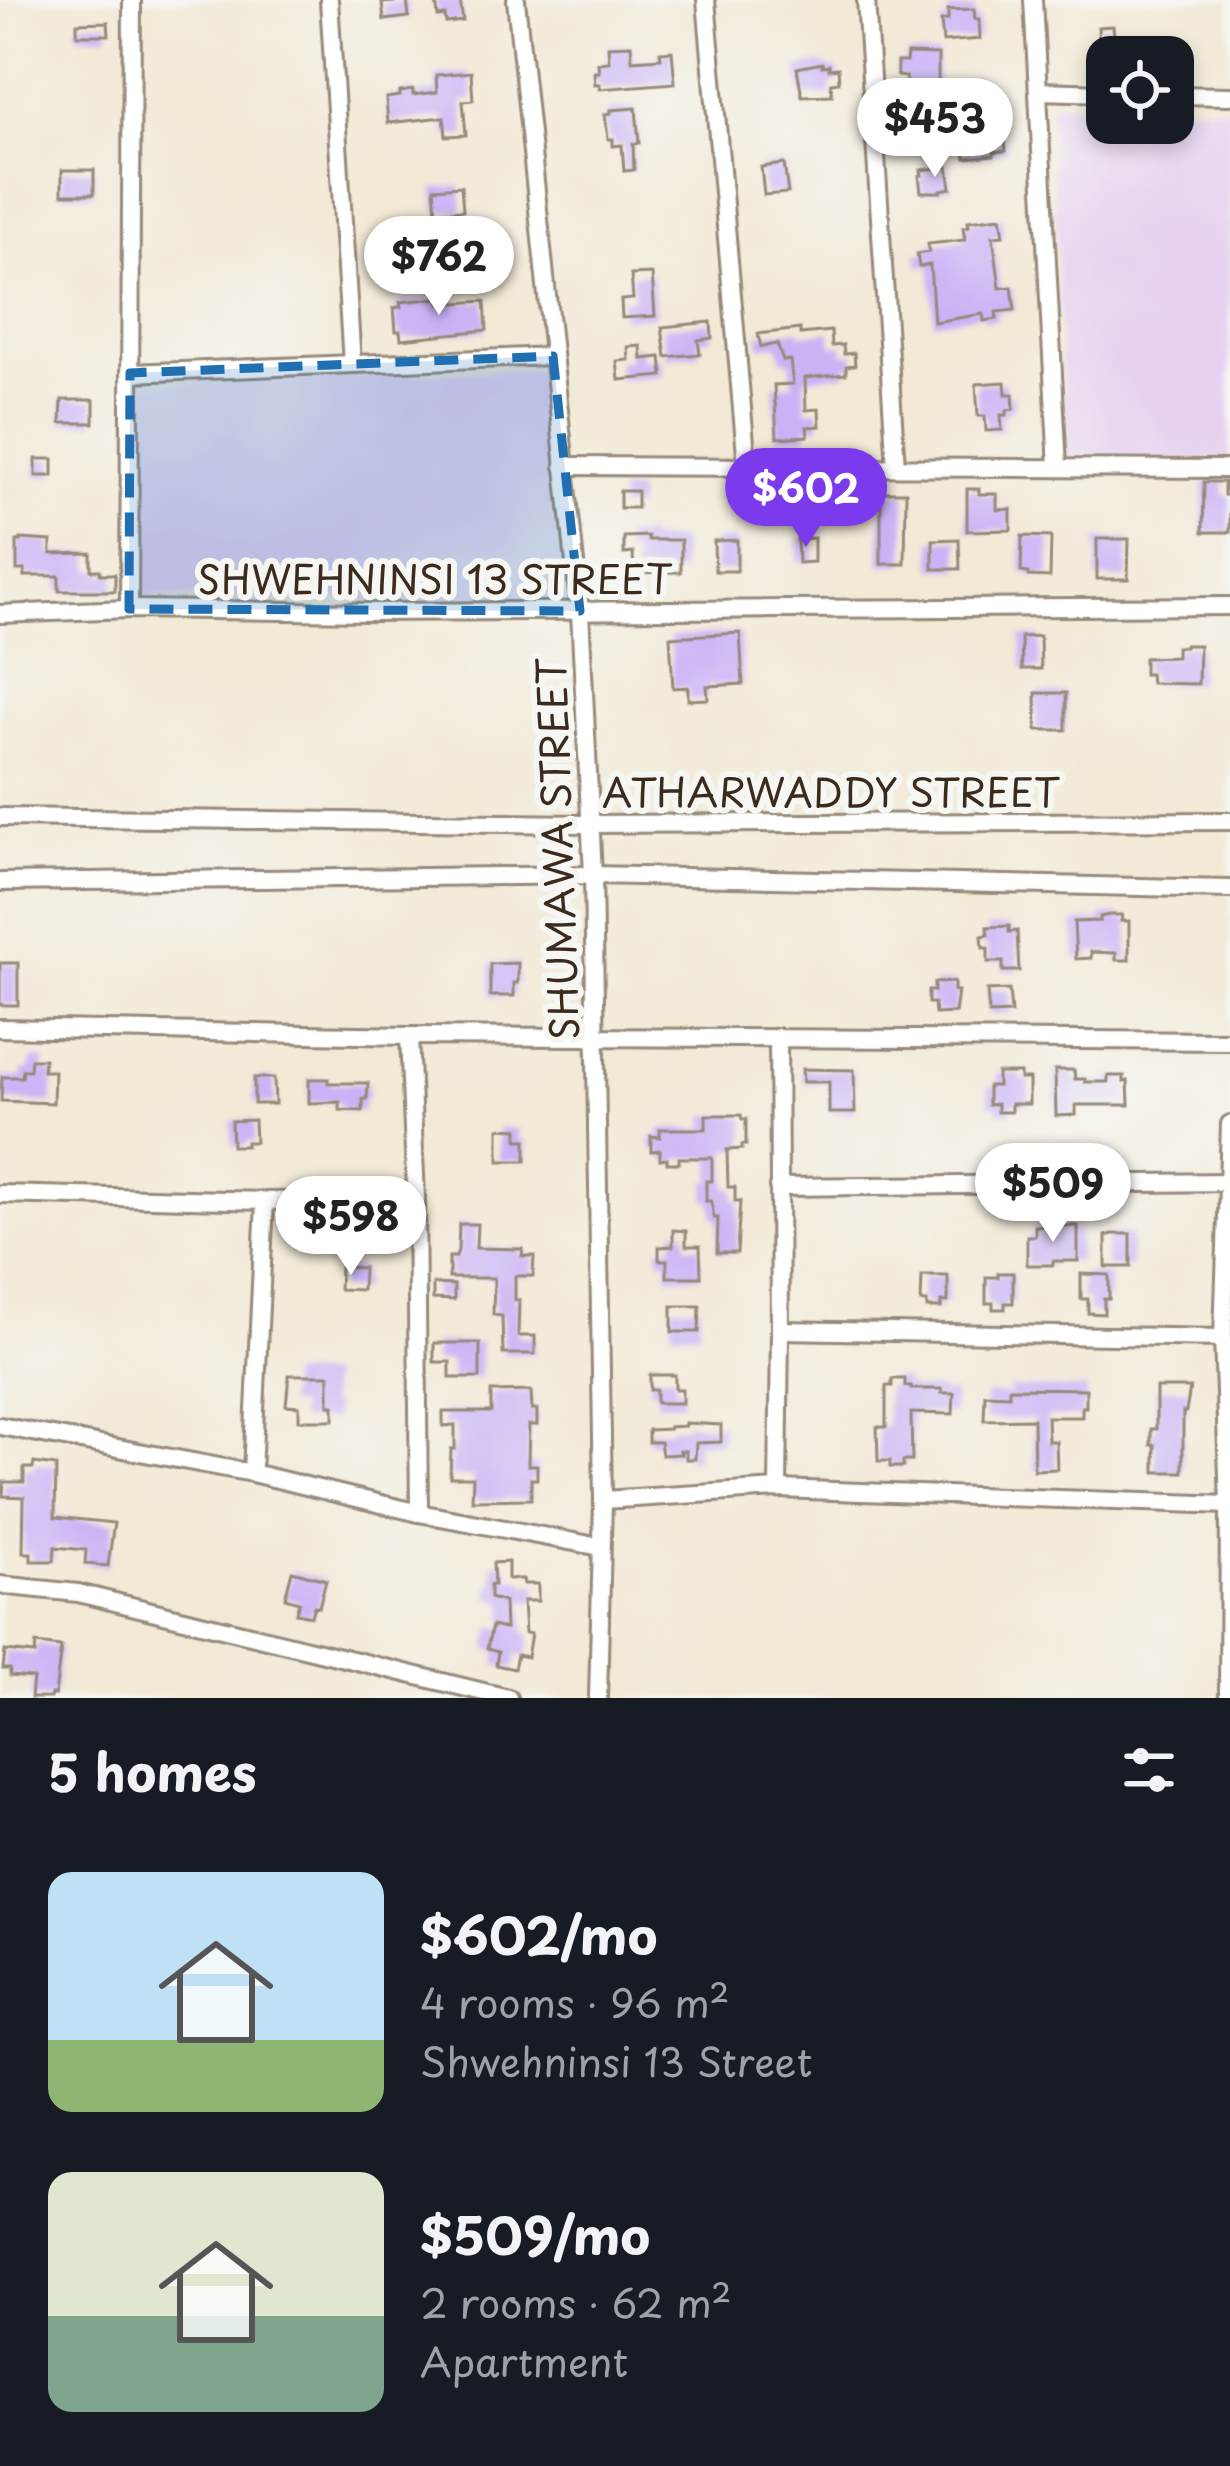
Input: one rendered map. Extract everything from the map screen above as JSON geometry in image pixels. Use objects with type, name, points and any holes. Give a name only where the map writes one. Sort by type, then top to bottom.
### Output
[{"type":"street","points":[[129,609],[132,0]]},
{"type":"street","points":[[329,0],[352,364]]},
{"type":"street","name":"SHUMAWA STREET","points":[[516,0],[580,611],[593,875],[603,1500],[598,1698]]},
{"type":"street","points":[[706,0],[747,465]]},
{"type":"street","points":[[866,0],[896,466]]},
{"type":"street","points":[[1034,0],[1058,468]]},
{"type":"street","points":[[1038,92],[1086,93]]},
{"type":"street","points":[[1194,95],[1230,96]]},
{"type":"street","points":[[130,373],[553,356]]},
{"type":"street","points":[[564,466],[1230,469]]},
{"type":"street","name":"SHWEHNINSI 13 STREET","points":[[0,614],[129,609],[1230,606]]},
{"type":"street","name":"ATHARWADDY STREET","points":[[0,818],[589,824],[1230,821]]},
{"type":"street","points":[[0,882],[593,875],[1230,889]]},
{"type":"street","points":[[0,1028],[1230,1042]]},
{"type":"street","points":[[409,1036],[419,1513]]},
{"type":"street","points":[[778,1037],[778,1489]]},
{"type":"street","points":[[1228,1698],[1229,1505],[1222,1338],[1230,1124]]},
{"type":"street","points":[[778,1187],[1228,1183]]},
{"type":"street","points":[[0,1194],[265,1201],[416,1199]]},
{"type":"street","points":[[252,1473],[265,1201]]},
{"type":"street","points":[[780,1330],[1222,1338]]},
{"type":"street","points":[[0,1426],[252,1473],[419,1513],[601,1547]]},
{"type":"street","points":[[603,1500],[778,1489],[1229,1505]]},
{"type":"street","points":[[0,1585],[79,1593],[508,1698]]},
{"type":"street","points":[[424,1698],[429,1678]]},
{"type":"highlighted area","points":[[553,356],[580,611],[129,609],[130,373]]},
{"type":"shaded area","points":[[1050,103],[1086,104],[1086,144],[1194,144],[1194,106],[1230,107],[1230,459],[1066,459]]},
{"type":"shaded area","points":[[542,369],[568,601],[141,596],[144,384]]},
{"type":"building","points":[[436,0],[460,0],[463,21],[446,23],[445,16],[438,17]]},
{"type":"building","points":[[407,1],[409,17],[384,20],[382,3]]},
{"type":"building","points":[[974,9],[980,39],[943,42],[941,21],[948,20],[948,10]]},
{"type":"building","points":[[108,22],[109,35],[77,35],[77,23]]},
{"type":"building","points":[[1113,26],[1114,36],[1098,36],[1098,27]]},
{"type":"building","points":[[631,45],[632,60],[661,58],[660,52],[672,51],[675,83],[600,89],[594,72],[599,72],[598,63],[609,62],[608,46]]},
{"type":"building","points":[[907,54],[938,55],[938,87],[945,87],[945,105],[918,104],[918,84],[906,84],[906,77],[897,76],[897,62],[906,62]]},
{"type":"building","points":[[822,63],[829,69],[838,68],[839,82],[831,83],[832,95],[802,96],[797,68]]},
{"type":"building","points":[[471,72],[473,100],[463,101],[466,135],[446,136],[444,117],[388,123],[386,98],[413,90],[413,95],[437,92],[436,75]]},
{"type":"building","points":[[636,108],[639,143],[633,144],[634,170],[624,171],[622,145],[613,146],[613,139],[608,139],[605,114]]},
{"type":"building","points":[[993,134],[993,140],[1005,139],[1006,151],[966,158],[964,136]]},
{"type":"building","points":[[784,164],[788,193],[764,195],[761,167]]},
{"type":"building","points":[[948,167],[951,188],[921,192],[921,170]]},
{"type":"building","points":[[62,170],[94,170],[94,194],[62,194]]},
{"type":"building","points":[[461,186],[463,210],[436,212],[434,188]]},
{"type":"building","points":[[1001,217],[1004,235],[993,236],[1000,288],[1012,287],[1015,310],[996,312],[997,319],[984,321],[983,314],[934,322],[930,265],[919,267],[917,254],[929,252],[928,244],[965,240],[963,227],[969,226],[968,221]]},
{"type":"building","points":[[474,241],[477,275],[442,276],[442,263],[449,262],[448,245]]},
{"type":"building","points":[[652,274],[655,316],[622,318],[621,300],[633,299],[631,275]]},
{"type":"building","points":[[440,298],[440,304],[485,301],[487,330],[401,339],[394,308],[401,307],[400,302]]},
{"type":"building","points":[[711,322],[712,338],[698,340],[700,354],[666,357],[662,327]]},
{"type":"building","points":[[800,329],[800,334],[831,331],[832,346],[843,345],[844,354],[854,353],[855,365],[846,366],[846,374],[805,378],[806,410],[819,409],[820,426],[807,427],[808,436],[777,438],[774,385],[793,384],[790,360],[783,361],[777,344],[761,347],[758,334]]},
{"type":"building","points":[[641,346],[642,359],[661,357],[663,376],[619,380],[617,361],[629,360],[628,347]]},
{"type":"building","points":[[1005,382],[1006,394],[1013,394],[1014,409],[1001,415],[1002,430],[986,431],[985,416],[978,416],[976,384]]},
{"type":"building","points":[[62,400],[94,400],[94,423],[61,423]]},
{"type":"building","points":[[36,459],[53,459],[53,476],[36,476]]},
{"type":"building","points":[[1204,482],[1224,482],[1224,495],[1230,495],[1230,532],[1203,532]]},
{"type":"building","points":[[967,489],[997,494],[997,510],[1011,509],[1011,530],[967,531]]},
{"type":"building","points":[[620,491],[637,491],[637,508],[620,508]]},
{"type":"building","points":[[881,492],[906,492],[905,564],[881,564]]},
{"type":"building","points":[[648,536],[648,540],[681,540],[681,572],[634,573],[633,553],[624,554],[624,537]]},
{"type":"building","points":[[1022,536],[1051,537],[1050,577],[1021,572]]},
{"type":"building","points":[[814,538],[814,562],[798,563],[797,539]]},
{"type":"building","points":[[959,539],[960,569],[933,569],[933,540]]},
{"type":"building","points":[[1097,539],[1129,539],[1128,579],[1097,579]]},
{"type":"building","points":[[737,540],[737,571],[715,571],[714,541]]},
{"type":"building","points":[[17,541],[51,541],[51,554],[91,553],[91,570],[115,574],[115,591],[59,591],[59,576],[24,576],[25,570],[17,570]]},
{"type":"building","points":[[740,633],[743,684],[707,686],[708,699],[688,700],[688,687],[673,688],[670,637]]},
{"type":"building","points":[[1040,636],[1041,669],[1022,669],[1021,637]]},
{"type":"building","points":[[1199,645],[1198,684],[1151,683],[1150,674],[1144,674],[1144,658],[1176,657],[1176,647]]},
{"type":"building","points":[[1036,693],[1066,693],[1066,730],[1037,730]]},
{"type":"building","points":[[1122,915],[1121,921],[1129,921],[1129,960],[1116,960],[1116,953],[1091,952],[1091,958],[1076,959],[1074,922],[1100,921]]},
{"type":"building","points":[[1009,926],[1009,932],[1017,931],[1019,971],[1003,971],[1003,962],[988,962],[988,948],[983,948],[987,927]]},
{"type":"building","points":[[0,963],[18,963],[18,1005],[0,1005]]},
{"type":"building","points":[[518,963],[514,996],[490,996],[490,964]]},
{"type":"building","points":[[954,982],[954,991],[958,991],[955,1013],[935,1014],[928,991],[934,991],[934,983]]},
{"type":"building","points":[[1009,990],[1011,1013],[989,1014],[987,991]]},
{"type":"building","points":[[31,1059],[44,1059],[43,1071],[54,1071],[53,1103],[1,1101],[2,1077],[22,1077],[23,1070],[30,1070]]},
{"type":"building","points":[[802,1069],[854,1070],[855,1113],[829,1113],[829,1082],[803,1082]]},
{"type":"building","points":[[1055,1070],[1074,1070],[1075,1079],[1085,1082],[1124,1076],[1129,1105],[1076,1105],[1076,1115],[1056,1116]]},
{"type":"building","points":[[997,1073],[1020,1073],[1020,1079],[1029,1079],[1029,1104],[1011,1104],[1011,1112],[997,1112],[997,1104],[988,1105],[988,1086],[997,1086]]},
{"type":"building","points":[[254,1078],[274,1078],[275,1104],[254,1104]]},
{"type":"building","points":[[309,1079],[368,1083],[363,1111],[340,1110],[340,1102],[309,1103]]},
{"type":"building","points":[[706,1115],[746,1119],[746,1145],[727,1150],[728,1187],[735,1187],[735,1201],[740,1201],[737,1253],[717,1253],[718,1218],[714,1218],[711,1201],[706,1201],[712,1158],[679,1158],[679,1163],[667,1163],[667,1158],[660,1159],[660,1150],[651,1151],[651,1136],[660,1137],[660,1129],[706,1129]]},
{"type":"building","points":[[254,1120],[255,1142],[232,1146],[231,1121]]},
{"type":"building","points":[[499,1128],[518,1129],[518,1140],[526,1140],[526,1161],[499,1161]]},
{"type":"building","points":[[459,1224],[477,1224],[476,1248],[523,1249],[522,1256],[534,1256],[533,1276],[515,1276],[515,1300],[519,1300],[518,1336],[535,1336],[535,1354],[503,1354],[502,1316],[493,1315],[494,1278],[449,1278],[449,1257],[456,1257]]},
{"type":"building","points":[[1035,1226],[1078,1226],[1078,1261],[1027,1265],[1027,1236],[1035,1236]]},
{"type":"building","points":[[673,1230],[686,1231],[686,1246],[700,1246],[701,1277],[667,1277],[667,1260],[659,1260],[659,1247],[673,1246]]},
{"type":"building","points":[[1131,1234],[1131,1267],[1106,1267],[1106,1236]]},
{"type":"building","points":[[340,1267],[363,1268],[362,1290],[339,1289]]},
{"type":"building","points":[[998,1273],[1013,1273],[1013,1303],[1005,1303],[1005,1309],[993,1309],[993,1303],[986,1303],[986,1277],[998,1277]]},
{"type":"building","points":[[1081,1274],[1109,1275],[1104,1314],[1088,1313],[1088,1299],[1081,1299]]},
{"type":"building","points":[[922,1276],[948,1276],[948,1302],[941,1302],[941,1308],[927,1308],[927,1302],[921,1302]]},
{"type":"building","points":[[433,1284],[454,1285],[454,1300],[433,1299]]},
{"type":"building","points":[[672,1306],[700,1306],[699,1332],[672,1332]]},
{"type":"building","points":[[434,1343],[480,1343],[480,1378],[450,1378],[450,1362],[434,1362]]},
{"type":"building","points":[[289,1375],[329,1375],[334,1420],[299,1420],[299,1406],[286,1405]]},
{"type":"building","points":[[650,1375],[675,1375],[682,1403],[656,1403]]},
{"type":"building","points":[[892,1379],[905,1379],[905,1386],[911,1389],[954,1393],[953,1414],[911,1413],[912,1461],[903,1461],[903,1467],[878,1461],[877,1427],[886,1427],[886,1386],[892,1386]]},
{"type":"building","points":[[1009,1388],[1086,1389],[1082,1417],[1047,1417],[1048,1441],[1056,1441],[1057,1469],[1034,1470],[1033,1419],[984,1420],[985,1394],[1009,1395]]},
{"type":"building","points":[[1156,1388],[1190,1388],[1183,1412],[1183,1472],[1155,1472],[1151,1429],[1156,1429]]},
{"type":"building","points":[[531,1391],[537,1425],[529,1425],[528,1465],[537,1465],[537,1479],[531,1479],[531,1499],[472,1500],[473,1477],[450,1477],[455,1425],[443,1426],[443,1412],[491,1412],[491,1392]]},
{"type":"building","points":[[685,1423],[721,1425],[721,1442],[696,1443],[695,1459],[686,1459],[686,1451],[662,1455],[660,1442],[648,1442],[648,1430]]},
{"type":"building","points":[[34,1463],[56,1466],[55,1517],[114,1523],[108,1566],[85,1564],[86,1550],[55,1547],[54,1561],[31,1561],[31,1553],[23,1553],[24,1497],[3,1496],[4,1482],[24,1482],[24,1468],[33,1468]]},
{"type":"building","points":[[508,1562],[508,1579],[538,1584],[538,1601],[523,1601],[525,1633],[531,1634],[527,1657],[517,1655],[514,1669],[496,1665],[498,1652],[487,1649],[492,1626],[505,1629],[504,1602],[490,1598],[493,1563]]},
{"type":"building","points":[[292,1571],[326,1580],[319,1607],[314,1606],[311,1616],[296,1613],[299,1602],[285,1598]]},
{"type":"building","points":[[36,1644],[61,1647],[55,1695],[50,1698],[31,1698],[33,1678],[10,1676],[10,1669],[3,1669],[5,1651],[35,1654]]}]
